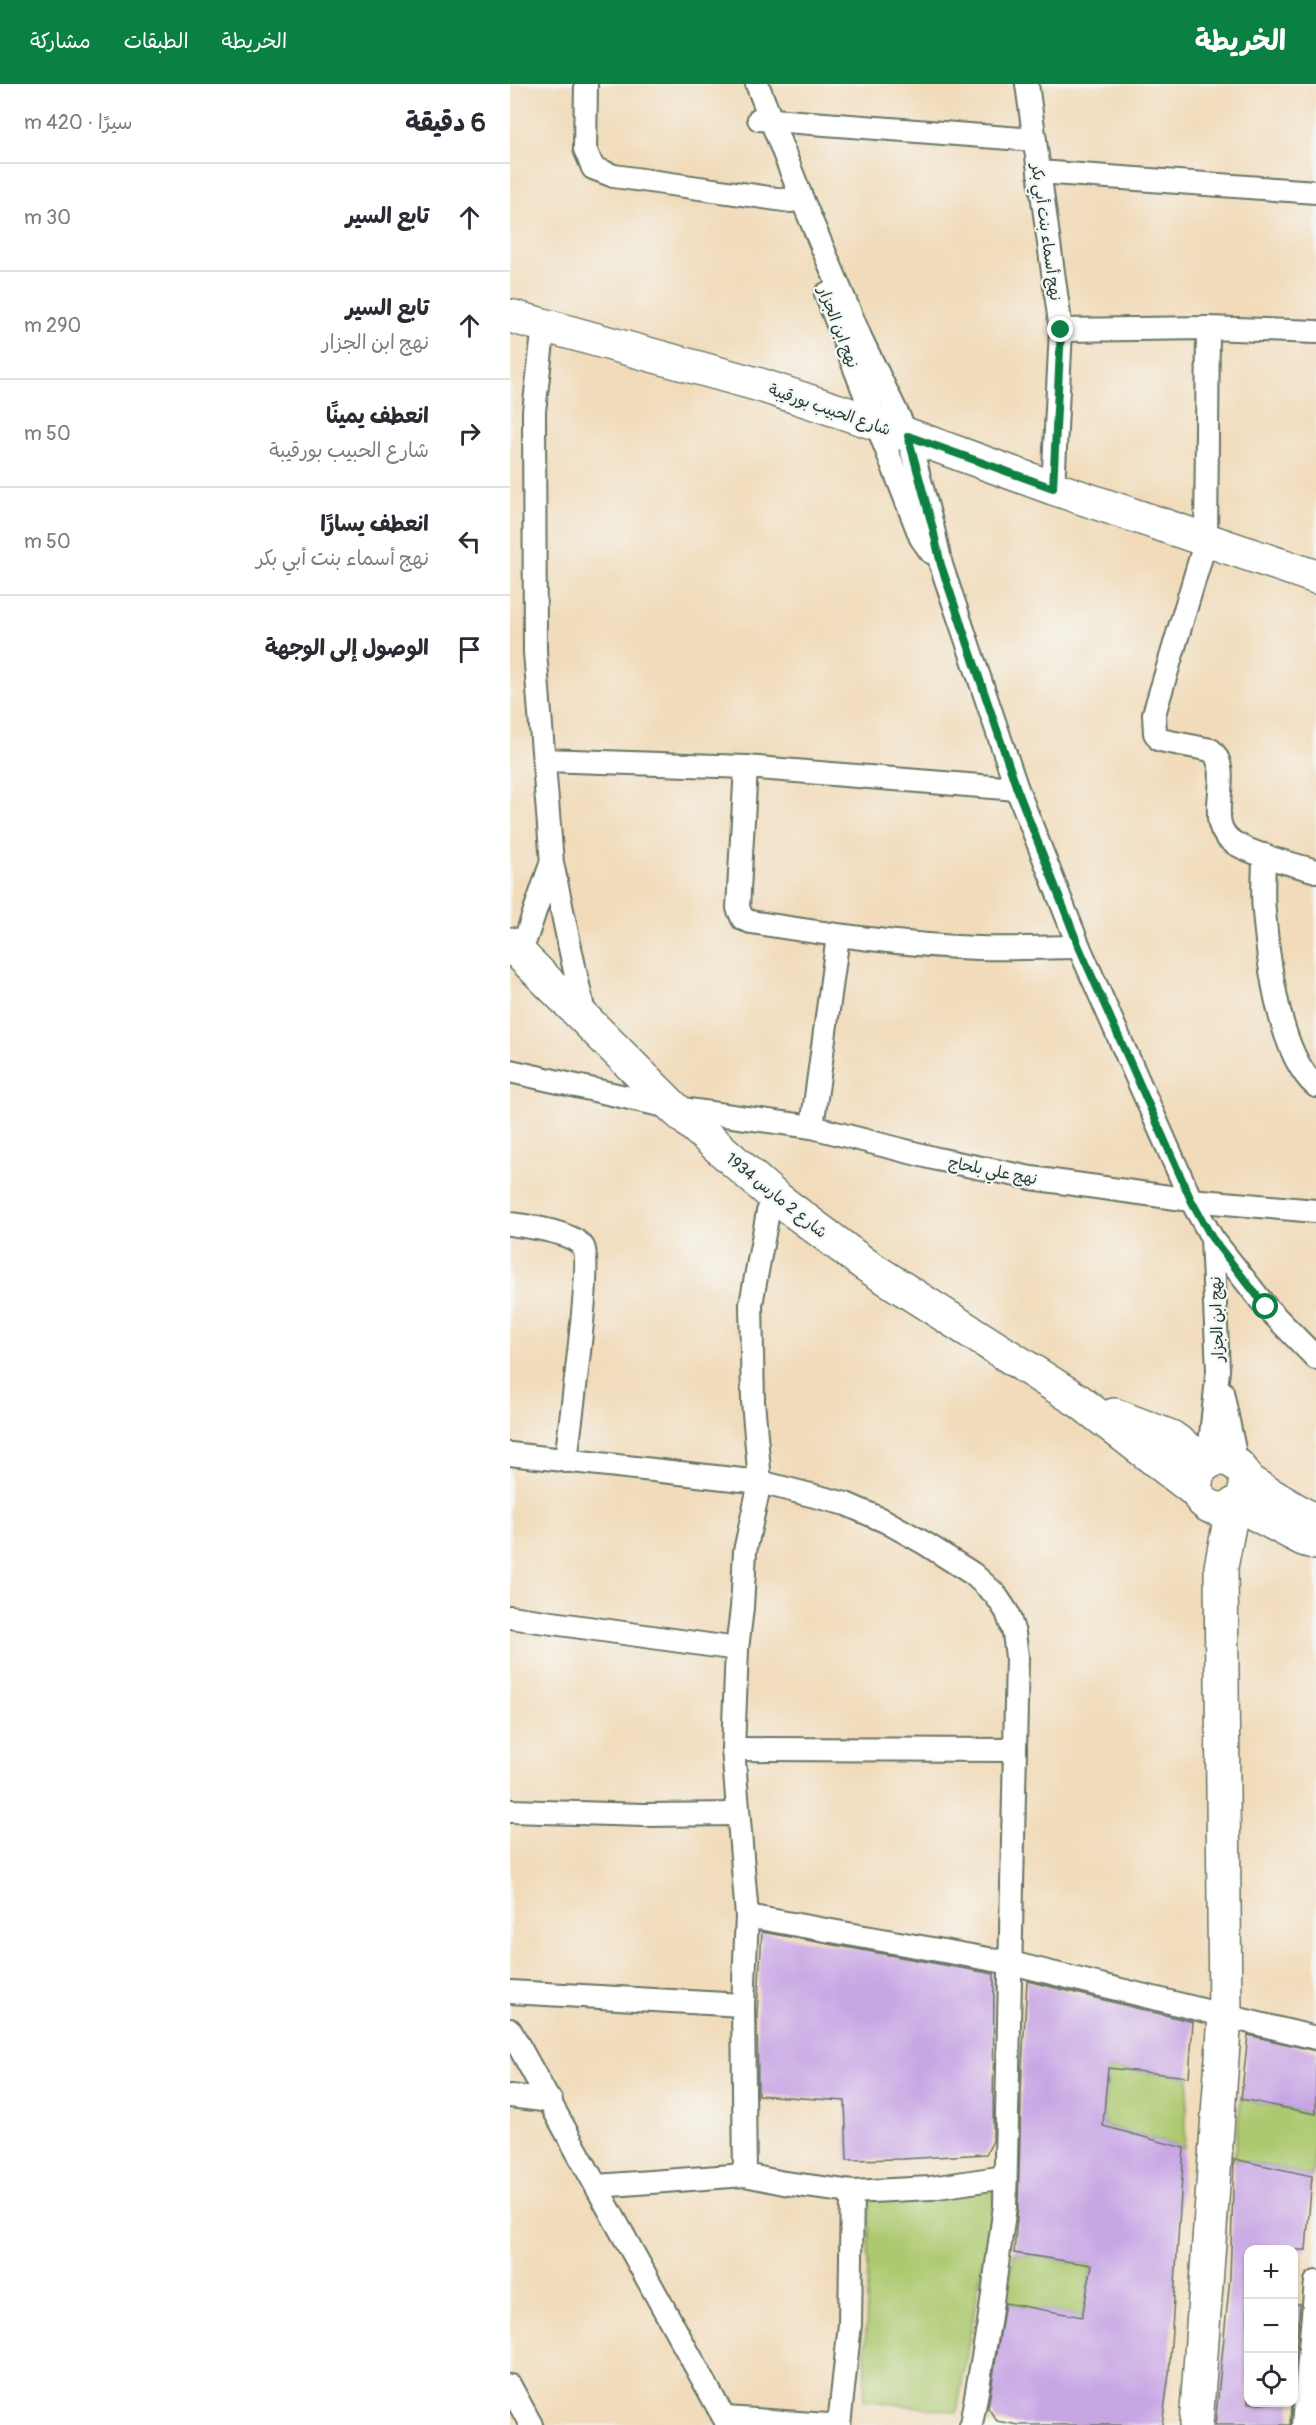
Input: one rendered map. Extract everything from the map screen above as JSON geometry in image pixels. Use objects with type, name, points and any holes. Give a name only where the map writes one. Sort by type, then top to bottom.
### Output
[{"type":"street","points":[[586,84],[585,149],[592,168],[614,176],[796,200]]},
{"type":"street","name":"نهج ابن الجزار","points":[[745,84],[764,118],[796,200],[875,423],[921,538],[941,565]]},
{"type":"street","name":"نهج ابن الجزار","points":[[757,84],[764,118]]},
{"type":"street","name":"نهج أسماء بنت أبي بكر","points":[[1027,84],[1061,330],[1053,488]]},
{"type":"street","points":[[764,118],[1035,140]]},
{"type":"street","points":[[1039,172],[1316,192]]},
{"type":"street","name":"نهج ابن الجزار","points":[[796,200],[908,436],[941,565],[1017,789],[1079,947],[1191,1200],[1212,1238],[1223,1487]]},
{"type":"street","name":"شارع الحبيب بورقيبة","points":[[510,316],[760,385],[1316,577]]},
{"type":"street","points":[[544,325],[534,411],[535,652],[552,863],[585,1021]]},
{"type":"street","points":[[1061,330],[1208,328],[1316,332]]},
{"type":"street","points":[[1208,328],[1206,540],[1154,714],[1155,733],[1160,740],[1211,750],[1217,755],[1220,766],[1218,819],[1224,832],[1234,843],[1316,871]]},
{"type":"street","points":[[544,760],[746,767],[1017,789]]},
{"type":"street","points":[[746,767],[738,908],[740,915],[751,922],[838,936],[980,948],[1079,947]]},
{"type":"street","points":[[1264,855],[1263,909],[1274,988],[1297,1065],[1307,1079],[1316,1086]]},
{"type":"street","points":[[515,950],[552,863]]},
{"type":"street","points":[[812,1127],[838,936]]},
{"type":"street","name":"شارع 2 مارس 1934","points":[[515,950],[674,1108],[775,1197],[866,1265],[1079,1401],[1171,1437],[1223,1487],[1303,1539],[1316,1543]]},
{"type":"street","name":"نهج علي بلحاج","points":[[510,1071],[674,1108],[812,1127],[937,1159],[1031,1178],[1191,1200],[1316,1211]]},
{"type":"street","points":[[745,2175],[743,2006],[747,1916],[733,1749],[737,1649],[745,1551],[760,1482],[753,1401],[751,1304],[768,1212],[775,1197]]},
{"type":"street","points":[[510,1224],[567,1236],[578,1241],[586,1252],[585,1294],[566,1461]]},
{"type":"street","points":[[1212,1238],[1266,1307],[1316,1358]]},
{"type":"street","points":[[510,1454],[760,1482],[846,1504],[885,1521],[973,1574],[995,1594],[1007,1612],[1014,1633],[1017,1657],[1005,2177],[1000,2250],[971,2425]]},
{"type":"street","points":[[1196,2425],[1225,2016],[1221,1568],[1223,1487]]},
{"type":"street","name":"شارع 2 مارس 1934","points":[[1223,1487],[1316,1522]]},
{"type":"street","points":[[510,1617],[737,1649]]},
{"type":"street","points":[[733,1749],[1015,1750]]},
{"type":"street","points":[[510,1811],[644,1815],[737,1814]]},
{"type":"street","points":[[747,1916],[1011,1963],[1316,2038]]},
{"type":"street","points":[[510,1992],[743,2006]]},
{"type":"street","points":[[510,2030],[727,2422],[828,2425]]},
{"type":"street","points":[[510,2096],[551,2101]]},
{"type":"street","points":[[597,2186],[745,2175],[852,2192],[931,2188],[1005,2177]]},
{"type":"street","points":[[839,2425],[850,2324],[852,2192]]},
{"type":"street","points":[[1303,2425],[1316,2282]]},
{"type":"street","points":[[510,2386],[531,2425]]},
{"type":"green space","points":[[1108,2068],[1189,2077],[1184,2148],[1103,2125]]},
{"type":"green space","points":[[1241,2099],[1316,2114],[1312,2176],[1234,2159]]},
{"type":"green space","points":[[996,2183],[957,2412],[864,2400],[870,2194]]},
{"type":"green space","points":[[1014,2253],[1092,2265],[1082,2317],[1005,2303]]},
{"type":"building","points":[[762,1932],[994,1974],[993,2141],[986,2154],[847,2160],[845,2101],[758,2095],[757,2013]]},
{"type":"building","points":[[1027,1981],[1193,2022],[1189,2077],[1108,2068],[1103,2126],[1184,2148],[1169,2374],[1162,2425],[1019,2425],[997,2421],[988,2408],[1005,2303],[1082,2317],[1092,2265],[1014,2253]]},
{"type":"building","points":[[1248,2035],[1316,2051],[1316,2114],[1241,2099]]},
{"type":"building","points":[[1234,2159],[1312,2176],[1306,2250],[1298,2250],[1298,2245],[1244,2245],[1244,2407],[1291,2407],[1290,2425],[1215,2425],[1230,2278]]},
{"type":"route","points":[[1061,330],[1053,488],[908,436],[941,565],[1017,789],[1079,947],[1191,1200],[1212,1238],[1266,1307]]}]
